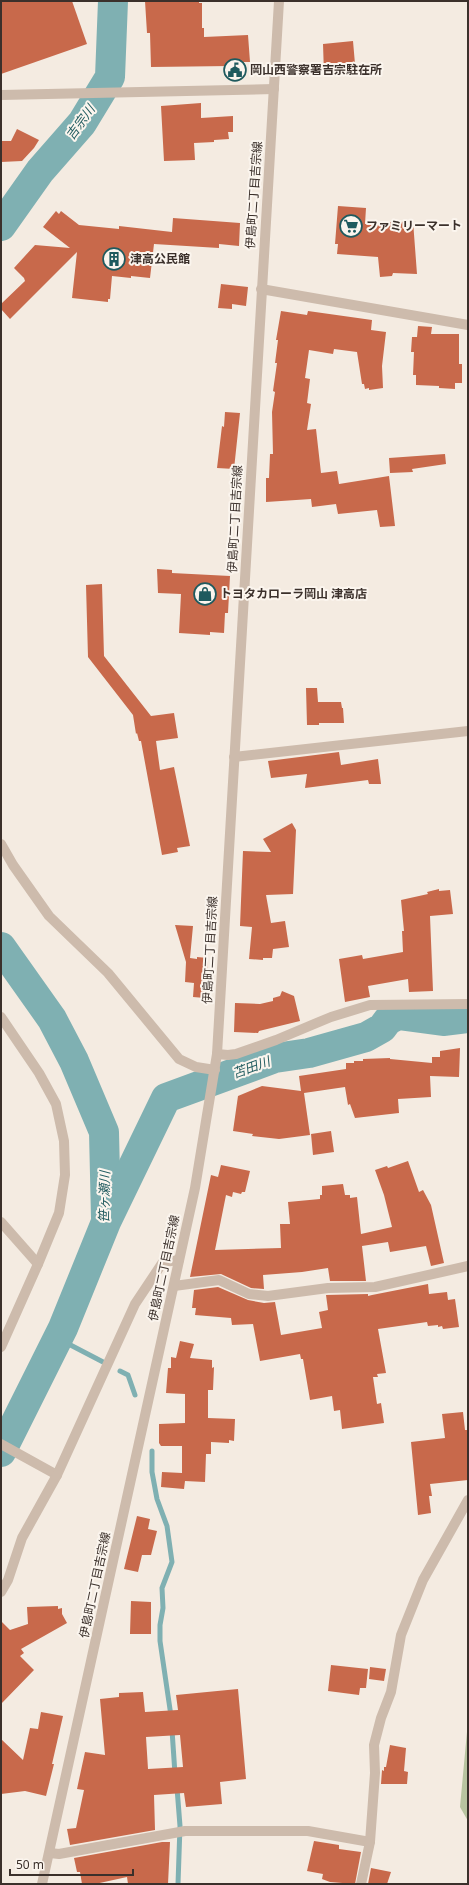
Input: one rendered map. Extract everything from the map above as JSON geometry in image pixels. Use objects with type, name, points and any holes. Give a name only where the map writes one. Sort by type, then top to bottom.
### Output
[{"type":"street","name":"伊島町二丁目吉宗線","points":[[42,1884],[174,1286],[195,1188],[212,1094],[217,1054],[279,1]]},
{"type":"street","points":[[1,95],[274,89]]},
{"type":"street","points":[[261,289],[468,325]]},
{"type":"street","points":[[234,756],[468,730]]},
{"type":"street","points":[[1,844],[13,865],[49,916],[108,973],[179,1059],[196,1067],[215,1070]]},
{"type":"street","points":[[217,1054],[236,1054],[276,1040],[332,1017],[370,1005],[468,1004]]},
{"type":"street","points":[[1,1017],[39,1073],[56,1104],[64,1141],[65,1175],[59,1213],[1,1347]]},
{"type":"street","points":[[1,1222],[38,1264]]},
{"type":"street","points":[[1,1592],[8,1580],[22,1538],[57,1475],[135,1304],[163,1262],[179,1260]]},
{"type":"street","points":[[174,1286],[219,1280],[249,1294],[268,1296],[328,1288],[375,1287],[468,1266]]},
{"type":"street","points":[[1,1444],[57,1475]]},
{"type":"street","points":[[361,1884],[370,1842],[375,1773],[374,1744],[381,1718],[391,1692],[401,1635],[423,1580],[468,1500]]},
{"type":"street","points":[[50,1853],[59,1854],[180,1832],[308,1831],[370,1842]]},
{"type":"green space","points":[[468,1721],[468,1821],[460,1807]]},
{"type":"building","points":[[1,1],[72,1],[87,44],[1,74]]},
{"type":"building","points":[[145,1],[199,1],[199,3],[202,3],[202,28],[204,28],[204,37],[248,35],[250,62],[244,62],[244,74],[230,75],[230,66],[151,67],[150,33],[147,33]]},
{"type":"building","points":[[353,41],[355,64],[353,65],[353,70],[324,74],[323,44]]},
{"type":"building","points":[[201,103],[201,118],[233,116],[233,132],[228,132],[229,139],[214,140],[214,142],[194,143],[195,160],[164,161],[161,106]]},
{"type":"building","points":[[17,129],[39,140],[22,161],[1,162],[1,141],[11,141]]},
{"type":"building","points":[[338,206],[366,208],[365,224],[413,221],[417,274],[393,273],[392,276],[380,277],[378,257],[337,254],[338,244],[335,244]]},
{"type":"building","points":[[56,211],[59,214],[61,211],[79,225],[119,229],[119,226],[172,232],[173,218],[240,223],[239,246],[219,244],[219,248],[154,244],[150,278],[112,276],[110,299],[108,299],[108,302],[72,298],[77,252],[10,319],[1,309],[1,304],[25,281],[14,268],[35,245],[70,248],[43,227]]},
{"type":"building","points":[[221,284],[248,287],[246,306],[232,304],[232,309],[218,308]]},
{"type":"building","points":[[281,311],[307,315],[308,311],[372,320],[371,330],[386,332],[382,366],[383,388],[369,390],[369,388],[365,389],[364,384],[362,384],[357,352],[334,349],[333,354],[309,350],[305,378],[310,379],[307,403],[311,404],[307,430],[316,429],[321,473],[337,471],[339,484],[389,476],[395,526],[380,527],[377,510],[338,514],[336,504],[312,507],[311,499],[266,502],[266,478],[269,478],[270,454],[273,454],[272,412],[275,392],[273,391],[277,363],[275,363],[278,340],[276,340]]},
{"type":"building","points":[[418,326],[432,327],[431,334],[459,334],[459,364],[462,364],[462,383],[455,383],[455,389],[439,388],[439,386],[416,385],[416,375],[413,375],[414,352],[411,352],[412,337],[417,337]]},
{"type":"building","points":[[225,412],[240,413],[234,469],[217,468]]},
{"type":"building","points":[[445,454],[446,464],[412,469],[413,472],[390,473],[389,458]]},
{"type":"building","name":"トヨタカローラ岡山 津高店","points":[[157,569],[172,570],[172,573],[230,576],[228,613],[225,613],[224,633],[210,632],[210,635],[179,633],[181,594],[158,593]]},
{"type":"building","points":[[102,584],[104,656],[151,716],[174,713],[178,738],[156,741],[160,770],[174,767],[190,846],[177,848],[178,852],[162,855],[141,741],[139,741],[137,733],[136,734],[133,715],[88,657],[86,585]]},
{"type":"building","points":[[306,688],[317,688],[318,702],[341,702],[344,723],[319,723],[319,725],[307,725]]},
{"type":"building","points":[[339,752],[341,765],[378,759],[381,784],[369,784],[368,780],[305,788],[307,774],[271,778],[268,761]]},
{"type":"building","points":[[292,823],[296,830],[293,894],[266,895],[271,923],[285,921],[289,947],[273,949],[272,958],[263,958],[263,960],[249,959],[252,927],[240,926],[243,851],[271,852],[263,839]]},
{"type":"building","points":[[439,889],[439,891],[450,890],[453,914],[430,916],[433,991],[409,992],[408,979],[368,986],[370,997],[345,1002],[339,959],[362,955],[363,959],[403,952],[402,931],[404,931],[401,900],[428,894],[427,892]]},
{"type":"building","points":[[175,925],[193,926],[190,958],[208,958],[205,998],[193,997],[194,983],[185,982],[186,962]]},
{"type":"building","points":[[282,991],[294,996],[300,1021],[259,1031],[258,1033],[234,1032],[235,1003],[260,1004],[273,1001],[273,998],[280,996]]},
{"type":"building","points":[[460,1048],[459,1077],[430,1076],[431,1097],[398,1099],[399,1113],[355,1118],[350,1104],[348,1105],[345,1087],[304,1093],[310,1135],[279,1139],[252,1136],[253,1134],[233,1131],[238,1096],[262,1086],[301,1091],[299,1076],[346,1069],[346,1063],[363,1061],[363,1059],[390,1058],[432,1063],[432,1057],[440,1057],[440,1051]]},
{"type":"building","points":[[331,1131],[334,1152],[313,1155],[311,1134]]},
{"type":"building","points":[[408,1161],[419,1192],[423,1190],[431,1205],[444,1263],[431,1266],[426,1246],[390,1252],[388,1242],[362,1246],[366,1281],[330,1281],[328,1268],[263,1275],[264,1289],[251,1288],[221,1274],[190,1277],[211,1175],[218,1177],[221,1165],[250,1171],[245,1192],[242,1192],[241,1194],[233,1192],[232,1197],[226,1195],[215,1250],[281,1248],[280,1224],[290,1224],[288,1202],[320,1199],[320,1195],[322,1195],[322,1186],[343,1184],[345,1195],[350,1195],[350,1198],[357,1197],[361,1234],[392,1227],[384,1195],[375,1170],[387,1166],[388,1168]]},
{"type":"building","points":[[428,1284],[429,1294],[447,1292],[448,1300],[455,1299],[459,1327],[443,1329],[442,1326],[438,1327],[438,1325],[428,1326],[427,1322],[378,1329],[386,1373],[377,1374],[378,1377],[373,1377],[377,1404],[381,1403],[384,1423],[342,1429],[340,1410],[334,1411],[332,1396],[310,1400],[303,1359],[301,1359],[300,1354],[260,1361],[253,1324],[232,1325],[231,1318],[195,1315],[196,1308],[192,1308],[194,1290],[218,1287],[248,1300],[264,1303],[275,1302],[281,1335],[322,1328],[319,1312],[328,1310],[326,1295],[368,1294],[368,1296]]},
{"type":"building","points":[[180,1341],[194,1344],[190,1358],[212,1360],[212,1368],[214,1367],[213,1390],[208,1390],[208,1418],[235,1419],[234,1441],[229,1440],[229,1443],[211,1442],[211,1454],[206,1454],[205,1482],[185,1481],[184,1489],[161,1487],[162,1472],[182,1473],[182,1446],[161,1446],[159,1443],[159,1424],[185,1423],[185,1394],[166,1393],[168,1368],[171,1368],[171,1357],[176,1358]]},
{"type":"building","points":[[463,1412],[465,1430],[468,1430],[468,1480],[430,1484],[432,1496],[429,1496],[431,1513],[418,1515],[411,1442],[445,1438],[442,1414]]},
{"type":"building","points":[[137,1516],[150,1519],[148,1529],[157,1531],[151,1555],[142,1555],[138,1572],[124,1569]]},
{"type":"building","points":[[131,1601],[151,1602],[151,1634],[130,1634]]},
{"type":"building","points":[[58,1606],[58,1609],[62,1608],[62,1614],[67,1623],[21,1649],[24,1653],[20,1656],[34,1670],[1,1704],[1,1621],[10,1630],[28,1624],[27,1607]]},
{"type":"building","points":[[331,1665],[368,1669],[366,1688],[360,1688],[359,1695],[328,1691]]},
{"type":"building","points":[[370,1667],[386,1669],[384,1681],[369,1679]]},
{"type":"building","points":[[238,1689],[246,1779],[220,1782],[222,1804],[186,1807],[184,1793],[154,1795],[155,1830],[70,1845],[67,1829],[76,1828],[84,1790],[77,1789],[85,1752],[105,1755],[100,1699],[119,1697],[119,1693],[143,1692],[145,1712],[178,1710],[176,1695]],"holes":[[[180,1735],[183,1767],[148,1769],[146,1737]]]},
{"type":"building","points":[[41,1712],[63,1716],[46,1796],[25,1791],[1,1794],[1,1739],[23,1760],[30,1728],[38,1729]]},
{"type":"building","points":[[390,1745],[406,1748],[404,1771],[408,1772],[407,1784],[381,1784],[382,1770],[384,1771],[384,1767],[386,1767]]},
{"type":"building","points":[[314,1841],[339,1845],[339,1849],[361,1852],[355,1884],[330,1882],[322,1879],[323,1874],[307,1871]]},
{"type":"building","points":[[162,1842],[170,1842],[168,1884],[128,1884],[127,1877],[95,1884],[82,1884],[80,1872],[77,1872],[74,1858]]},
{"type":"building","points":[[371,1868],[391,1872],[387,1884],[368,1884]]},
{"type":"waterway","name":"吉宗川","points":[[1,226],[40,171],[82,123],[110,77],[113,1]]},
{"type":"waterway","name":"笹ヶ瀬川","points":[[1,947],[52,1019],[74,1061],[104,1132],[106,1218]]},
{"type":"waterway","name":"苫田川","points":[[1,1452],[63,1328],[106,1222],[166,1098],[275,1058],[309,1053],[366,1037],[382,1028],[388,1020],[398,1015],[443,1021],[468,1018]]},
{"type":"waterway","points":[[57,1338],[105,1363]]},
{"type":"waterway","points":[[120,1371],[128,1375],[135,1395]]},
{"type":"waterway","points":[[152,1451],[152,1472],[157,1499],[167,1526],[172,1562],[162,1588],[163,1608],[160,1625],[160,1641],[171,1716]]},
{"type":"waterway","points":[[172,1730],[175,1774]]},
{"type":"waterway","points":[[177,1788],[180,1826],[178,1884]]},
{"type":"place","name":"岡山西警察署吉宗駐在所","points":[[235,70]]},
{"type":"place","name":"ファミリーマート","points":[[351,226]]},
{"type":"place","name":"津高公民館","points":[[114,259]]},
{"type":"place","name":"トヨタカローラ岡山 津高店","points":[[205,594]]}]
